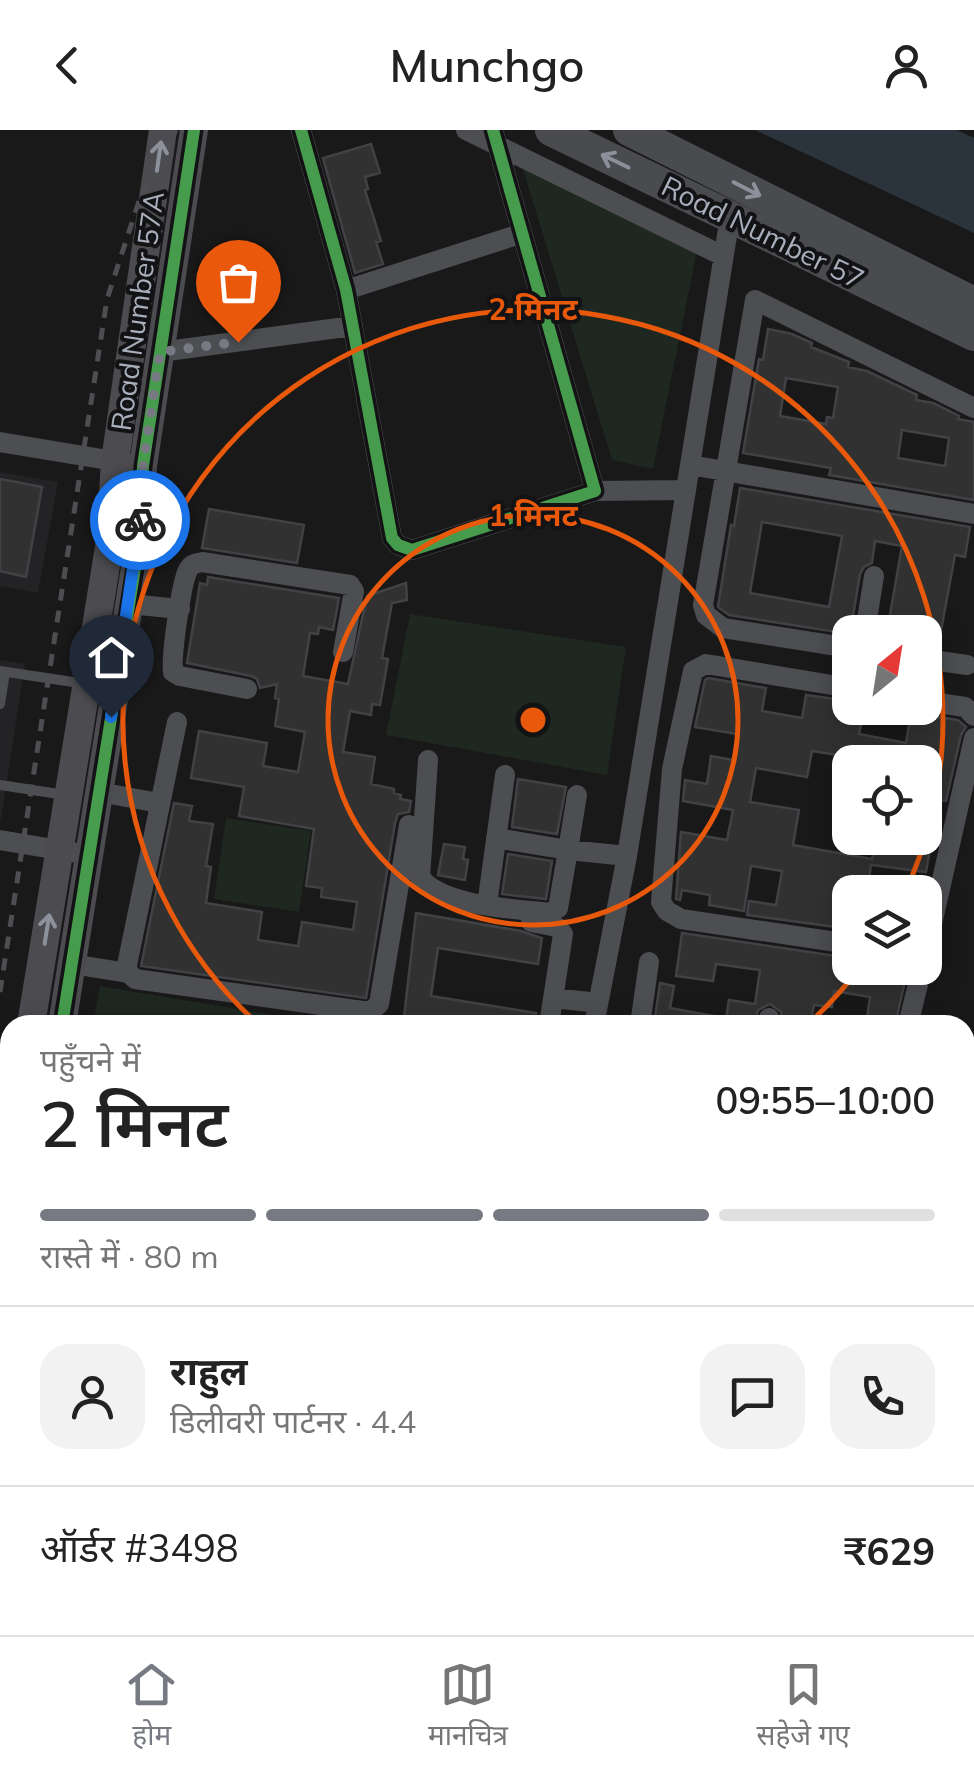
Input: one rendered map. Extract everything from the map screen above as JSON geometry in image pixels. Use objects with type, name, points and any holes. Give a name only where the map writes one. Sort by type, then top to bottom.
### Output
[{"type":"main road","name":"Road Number 57","points":[[551,130],[730,216],[970,317]]},
{"type":"main road","name":"Road Number 57","points":[[635,131],[970,317]]},
{"type":"street","name":"Road Number 57A","points":[[33,1015],[110,541],[114,461],[163,130]]},
{"type":"street","name":"Road Number 57A","points":[[64,1015],[138,548],[143,466],[194,130]]},
{"type":"street","points":[[301,130],[346,290],[392,538],[398,545],[412,550],[595,491],[686,490]]},
{"type":"street","points":[[466,130],[495,137],[723,256]]},
{"type":"street","points":[[495,137],[595,491]]},
{"type":"street","points":[[596,1015],[627,856],[730,216]]},
{"type":"street","points":[[346,290],[520,234]]},
{"type":"street","points":[[832,645],[723,628],[706,615],[702,605],[756,300],[974,408]]},
{"type":"street","points":[[160,352],[353,326]]},
{"type":"street","points":[[0,442],[143,466]]},
{"type":"street","points":[[690,465],[974,514]]},
{"type":"street","points":[[247,688],[174,672],[188,570],[202,562],[344,582],[354,590],[343,652]]},
{"type":"street","points":[[868,615],[874,576]]},
{"type":"street","points":[[129,604],[180,609]]},
{"type":"street","points":[[942,661],[966,665]]},
{"type":"street","points":[[832,685],[702,664],[693,671],[672,768],[660,902],[680,919],[832,941]]},
{"type":"street","points":[[942,704],[964,708],[974,716]]},
{"type":"street","points":[[128,973],[178,722]]},
{"type":"street","points":[[942,880],[974,738]]},
{"type":"street","points":[[428,760],[420,876],[434,891],[487,905],[556,911],[578,795]]},
{"type":"street","points":[[642,765],[672,768]]},
{"type":"street","points":[[487,905],[505,775]]},
{"type":"street","points":[[99,792],[159,804]]},
{"type":"street","points":[[72,964],[128,973],[142,981],[376,1010],[409,825]]},
{"type":"street","points":[[496,838],[627,856]]},
{"type":"street","points":[[0,840],[89,854]]},
{"type":"street","points":[[421,900],[560,929],[563,934],[551,1015]]},
{"type":"street","points":[[641,1015],[649,962]]},
{"type":"street","points":[[910,1015],[918,985]]},
{"type":"street","points":[[554,998],[598,1003]]},
{"type":"lane","points":[[0,704],[2,672],[86,684]]},
{"type":"lane","points":[[0,785],[66,795]]},
{"type":"shaded area","points":[[755,130],[957,130],[974,138],[974,233]]},
{"type":"shaded area","points":[[518,153],[697,251],[653,469],[612,460]]},
{"type":"shaded area","points":[[0,472],[58,482],[38,593],[0,586]]},
{"type":"shaded area","points":[[410,614],[626,647],[607,775],[386,735]]},
{"type":"shaded area","points":[[0,660],[25,664],[1,819],[0,818]]},
{"type":"shaded area","points":[[226,818],[311,831],[299,912],[214,899]]},
{"type":"shaded area","points":[[100,986],[273,1015],[95,1015]]},
{"type":"building","points":[[371,144],[380,173],[365,177],[365,190],[381,241],[376,242],[383,264],[355,273],[323,158]]},
{"type":"building","points":[[768,329],[792,334],[812,343],[811,347],[849,362],[848,367],[867,371],[917,395],[916,400],[933,403],[959,416],[958,419],[974,422],[974,500],[829,475],[831,468],[743,453],[759,359],[763,360]],"holes":[[[786,378],[838,387],[833,418],[827,417],[826,424],[780,416]],[[902,430],[949,438],[945,466],[898,458]]]},
{"type":"building","points":[[0,479],[42,487],[26,577],[0,571]]},
{"type":"building","points":[[740,488],[970,527],[965,557],[955,555],[942,625],[942,615],[890,615],[902,546],[875,541],[872,563],[860,574],[853,615],[832,615],[832,631],[729,615],[718,607],[731,525],[734,526]],"holes":[[[762,522],[842,536],[829,607],[750,593]]]},
{"type":"building","points":[[209,509],[304,525],[297,563],[202,548]]},
{"type":"building","points":[[208,577],[339,598],[333,630],[319,627],[318,634],[310,633],[303,676],[348,684],[367,596],[406,583],[407,600],[392,603],[382,658],[388,659],[380,705],[372,704],[371,715],[350,711],[343,752],[375,757],[371,784],[394,789],[400,799],[411,801],[409,812],[398,814],[395,823],[366,998],[141,966],[174,803],[192,806],[189,821],[213,824],[206,866],[211,867],[206,903],[262,912],[258,940],[298,946],[302,922],[353,930],[357,902],[321,897],[322,888],[306,886],[314,829],[239,816],[244,787],[191,778],[199,731],[267,743],[263,766],[298,772],[305,732],[275,726],[277,684],[260,688],[251,676],[187,663],[200,583],[207,585]]},
{"type":"building","points":[[705,680],[766,688],[762,711],[802,718],[806,695],[832,699],[832,725],[861,725],[859,734],[906,743],[909,725],[942,725],[942,718],[958,720],[966,727],[946,801],[942,801],[942,745],[832,745],[832,754],[812,751],[807,777],[756,768],[750,802],[799,810],[793,845],[832,855],[872,859],[873,855],[929,855],[926,872],[871,865],[870,875],[832,875],[832,927],[747,915],[749,901],[776,905],[782,871],[751,866],[744,911],[709,905],[710,895],[682,890],[680,900],[676,899],[681,832],[727,840],[733,810],[683,801],[685,780],[707,784],[711,756],[733,760],[737,734],[695,727]]},
{"type":"building","points":[[518,779],[566,787],[557,834],[512,827]]},
{"type":"building","points":[[444,844],[465,847],[465,880],[438,875]]},
{"type":"building","points":[[508,854],[552,861],[546,899],[502,894]]},
{"type":"building","points":[[416,913],[542,938],[538,964],[438,948],[431,996],[536,1015],[404,1015]]},
{"type":"building","points":[[682,933],[832,955],[832,985],[904,985],[897,1015],[867,1015],[870,997],[834,991],[832,1007],[814,1005],[812,1015],[781,1015],[770,1004],[758,1010],[757,1015],[727,1015],[729,1000],[755,1004],[760,970],[716,964],[713,981],[676,976]]},
{"type":"building","points":[[660,983],[674,986],[670,1008],[708,1015],[655,1015]]},
{"type":"railway","points":[[0,992],[107,299],[140,198],[176,130]]},
{"type":"cycle path","points":[[64,1015],[138,549],[143,466],[194,130]]},
{"type":"cycle path","points":[[301,130],[346,290],[392,538],[412,550],[595,491],[493,130]]},
{"type":"way so far","points":[[140,520],[143,466],[160,352],[238,342]]},
{"type":"route","points":[[111,717],[140,520]]}]
